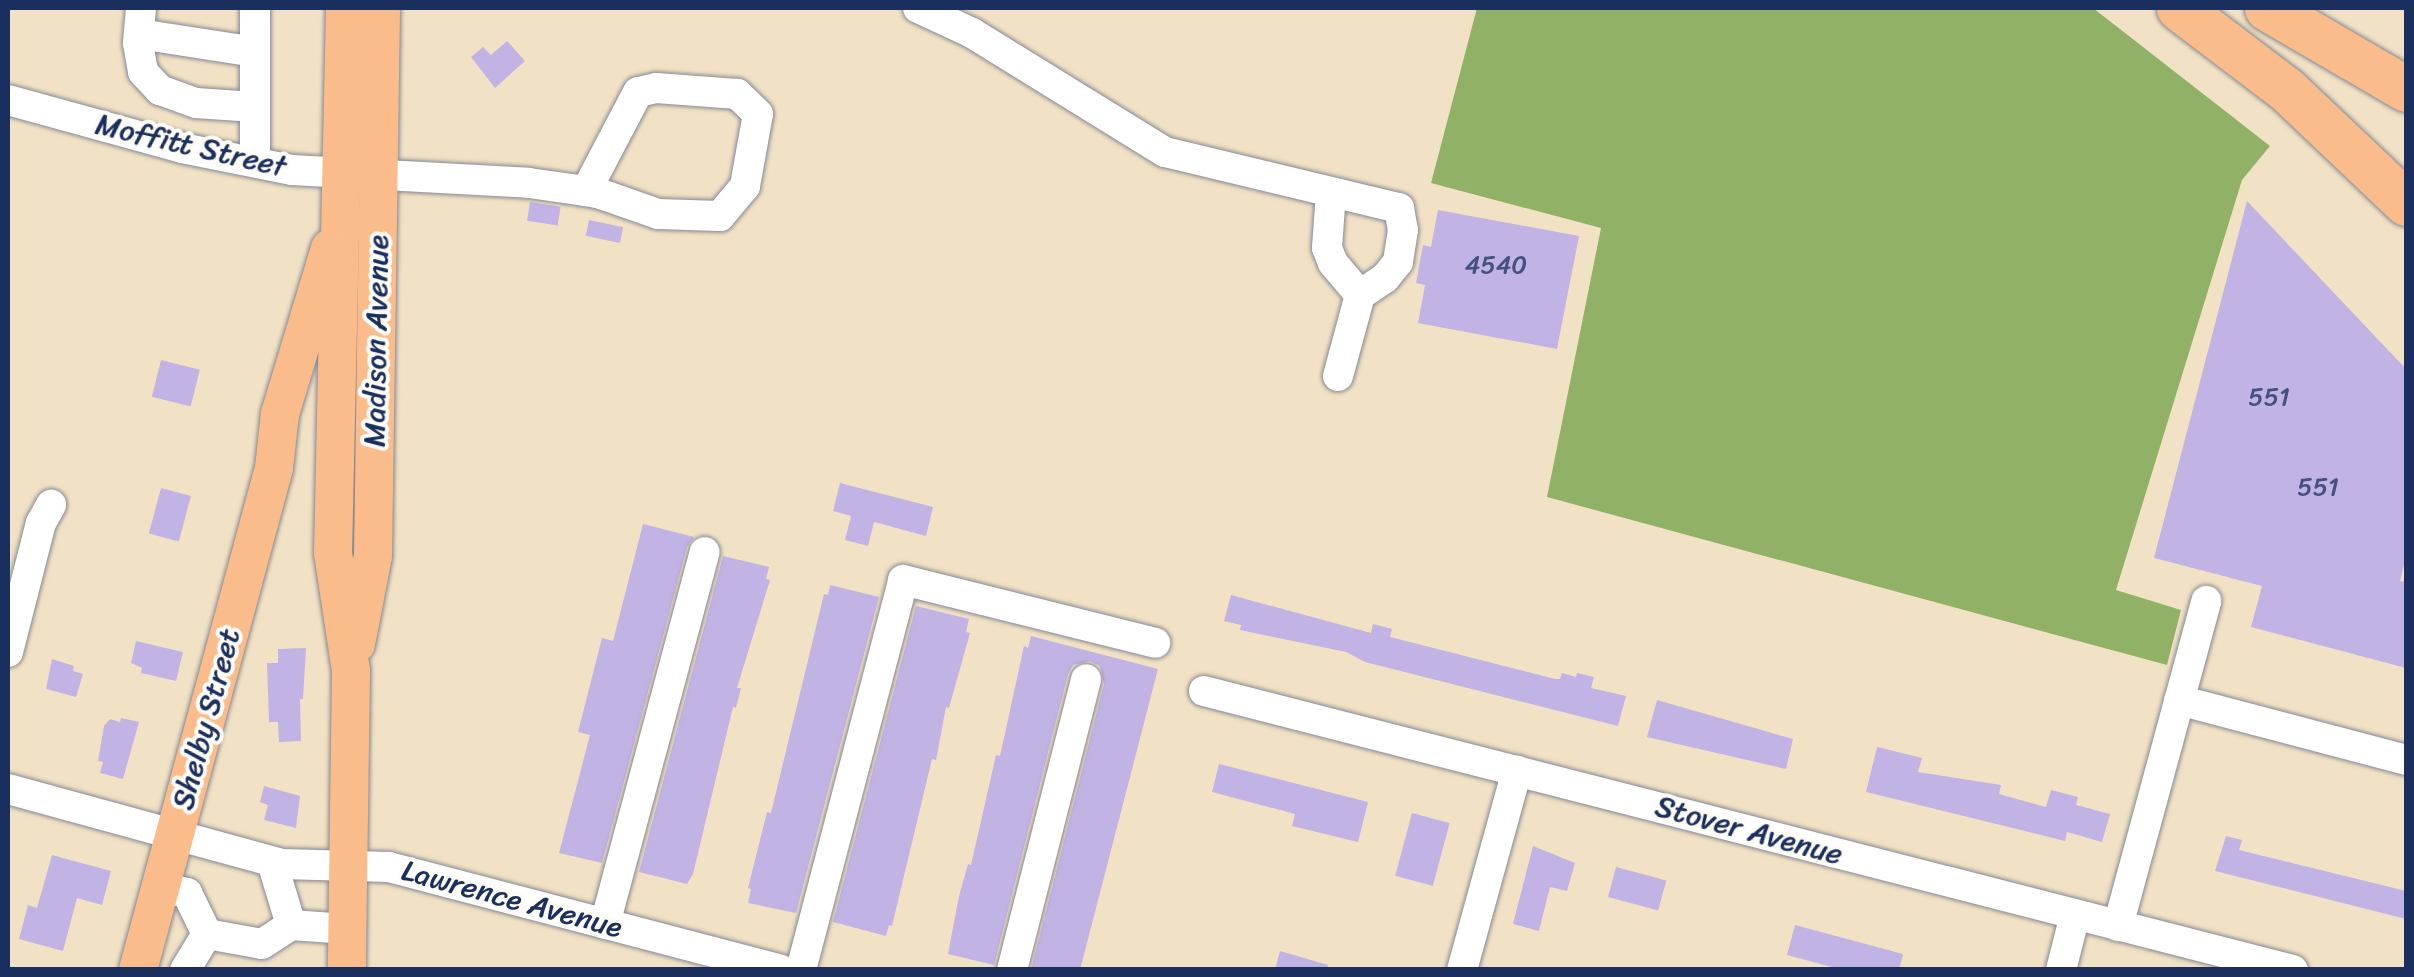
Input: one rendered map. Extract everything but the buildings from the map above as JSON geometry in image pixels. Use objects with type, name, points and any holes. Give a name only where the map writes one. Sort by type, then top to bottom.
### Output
[{"type":"highway","points":[[2180,8],[2286,90],[2406,202]]},
{"type":"highway","points":[[2267,8],[2406,89]]},
{"type":"main road","name":"Madison Avenue","points":[[346,8],[360,174],[378,235],[374,556],[351,672]]},
{"type":"main road","name":"Madison Avenue","points":[[347,970],[351,672],[333,554],[340,220],[360,174],[380,8]]},
{"type":"main road","name":"Shelby Street","points":[[151,967],[161,887],[274,468],[280,414],[314,287],[340,220]]},
{"type":"main road","name":"Shelby Street","points":[[274,468],[367,270],[378,235]]},
{"type":"main road","points":[[274,468],[309,448],[335,455]]},
{"type":"street","points":[[255,162],[256,8]]},
{"type":"street","points":[[918,8],[972,33],[1165,152],[1399,208],[1402,230],[1398,262],[1385,278],[1360,295],[1338,376]]},
{"type":"street","points":[[255,52],[140,21],[143,72],[160,90],[196,103],[255,106]]},
{"type":"street","name":"Moffitt Street","points":[[8,100],[182,148],[255,162],[360,174],[446,175],[586,191],[658,214],[720,216],[745,186],[758,114],[738,94],[656,88],[638,92],[586,191]]},
{"type":"street","points":[[1331,193],[1327,248],[1333,264],[1360,295]]},
{"type":"street","points":[[8,652],[40,524],[51,505]]},
{"type":"street","points":[[606,924],[705,552]]},
{"type":"street","points":[[801,970],[903,580],[1154,643]]},
{"type":"street","points":[[2118,926],[2206,601]]},
{"type":"street","points":[[1012,970],[1086,679]]},
{"type":"street","name":"Stover Avenue","points":[[1204,690],[2293,970]]},
{"type":"street","points":[[2179,700],[2406,760]]},
{"type":"street","points":[[1462,970],[1517,770]]},
{"type":"street","name":"Lawrence Avenue","points":[[8,788],[272,862],[348,869],[390,867],[782,970]]},
{"type":"street","points":[[272,862],[291,925]]},
{"type":"street","points":[[161,887],[187,894],[208,934]]},
{"type":"street","points":[[2061,970],[2075,915]]},
{"type":"street","points":[[208,934],[262,944],[291,925],[347,928]]},
{"type":"street","points":[[185,970],[208,934]]},
{"type":"green space","points":[[1477,8],[2093,8],[2270,146],[2242,180],[2116,590],[2181,610],[2167,665],[1547,497],[1601,228],[1431,183]]}]
